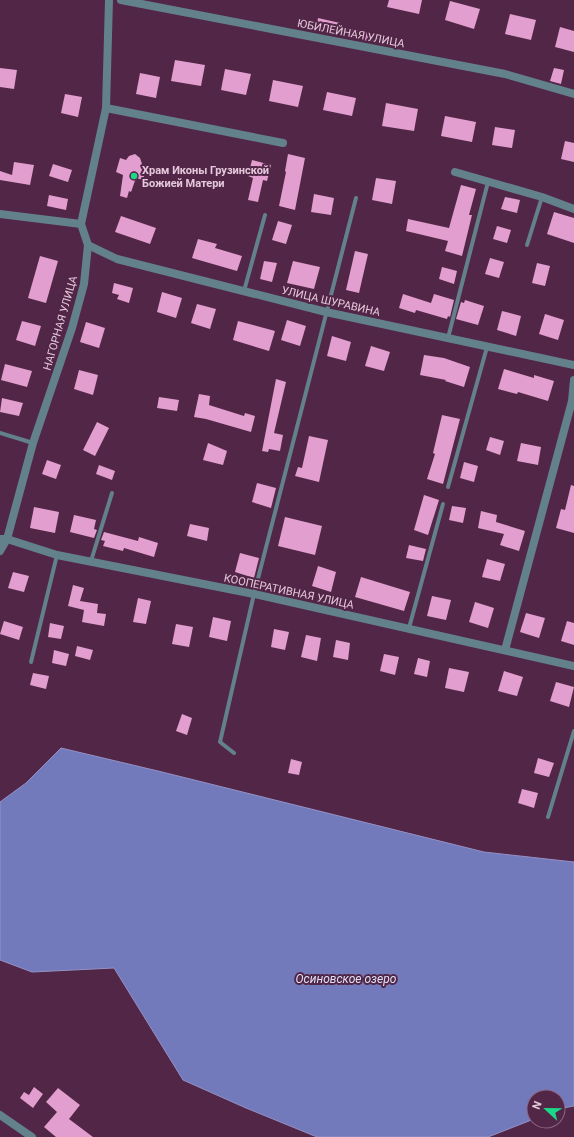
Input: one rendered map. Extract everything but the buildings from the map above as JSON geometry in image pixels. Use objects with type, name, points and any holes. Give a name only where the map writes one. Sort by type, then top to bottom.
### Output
[{"type":"street","points":[[0,214],[81,224],[106,108],[109,0]]},
{"type":"street","name":"ЮБИЛЕЙНАЯ УЛИЦА","points":[[121,0],[504,74],[574,94]]},
{"type":"street","points":[[106,108],[283,143]]},
{"type":"street","points":[[455,172],[542,197],[574,209]]},
{"type":"street","name":"НАГОРНАЯ УЛИЦА","points":[[0,551],[33,443],[72,328],[82,292],[88,258],[88,245],[81,224]]},
{"type":"street","name":"УЛИЦА ШУРАВИНА","points":[[88,245],[117,259],[326,312],[574,365]]},
{"type":"street","points":[[505,650],[572,401],[574,380]]},
{"type":"street","name":"КООПЕРАТИВНАЯ УЛИЦА","points":[[3,539],[57,555],[254,594],[574,666]]},
{"type":"street","points":[[0,1115],[32,1137]]},
{"type":"lane","points":[[448,338],[488,181]]},
{"type":"lane","points":[[527,244],[542,197]]},
{"type":"lane","points":[[234,753],[220,742],[254,594],[356,198]]},
{"type":"lane","points":[[244,291],[265,215]]},
{"type":"lane","points":[[448,487],[487,347]]},
{"type":"lane","points":[[0,433],[33,443]]},
{"type":"lane","points":[[91,561],[112,494]]},
{"type":"lane","points":[[409,628],[443,504]]},
{"type":"lane","points":[[31,662],[57,555]]},
{"type":"lane","points":[[548,817],[574,731]]},
{"type":"water","name":"Осиновское озеро","points":[[61,748],[484,852],[574,862],[574,1106],[566,1108],[566,1089],[526,1089],[526,1122],[488,1137],[317,1137],[183,1080],[114,968],[32,972],[0,960],[0,802],[26,783]]},
{"type":"place","name":"Храм Иконы Грузинской Божией Матери","points":[[134,176]]}]
